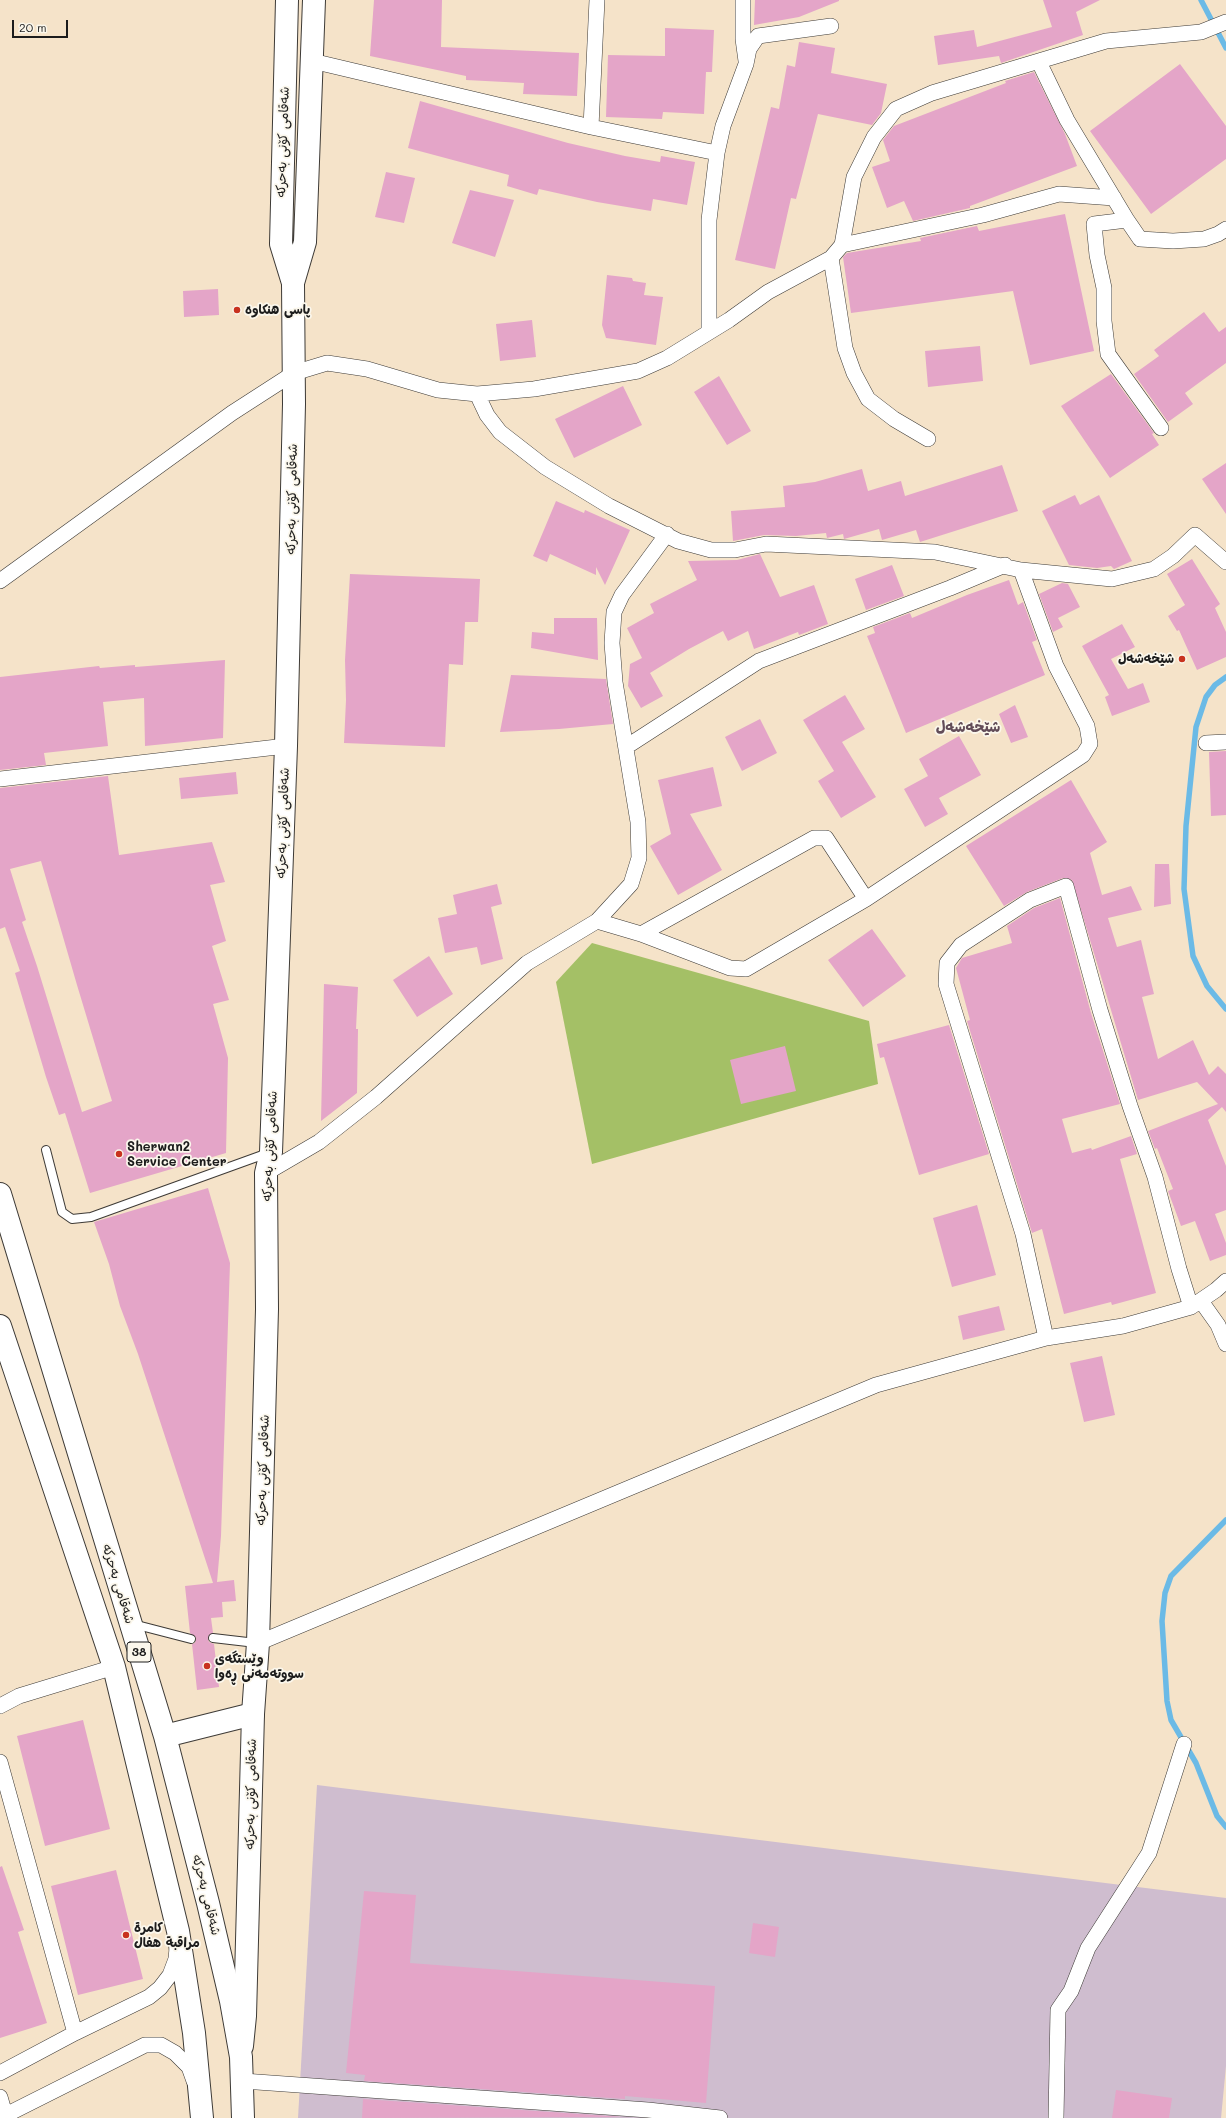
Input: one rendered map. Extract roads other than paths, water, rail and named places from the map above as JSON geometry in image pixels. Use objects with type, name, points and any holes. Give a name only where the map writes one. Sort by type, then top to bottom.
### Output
[{"type":"street","name":"شەقامی کۆنی بەحرکە","points":[[287,0],[280,244],[293,283]]},
{"type":"street","name":"شەقامی کۆنی بەحرکە","points":[[241,2058],[245,2016],[252,1714],[258,1643],[267,1309],[266,1173],[271,1152],[286,746],[294,373],[293,283],[305,242],[314,0]]},
{"type":"street","points":[[591,127],[597,0]]},
{"type":"street","points":[[743,0],[743,39],[746,64]]},
{"type":"street","points":[[0,581],[232,413],[294,373],[327,363],[367,369],[438,390],[477,394],[534,389],[638,371],[667,358],[709,332],[768,292],[831,258],[842,245],[854,177],[874,137],[896,109],[932,93],[1106,41],[1202,32],[1226,22]]},
{"type":"street","points":[[709,332],[709,220],[717,152],[723,126],[746,64],[749,49],[758,36],[831,26]]},
{"type":"street","points":[[312,61],[591,127],[717,152]]},
{"type":"street","points":[[1039,62],[1067,120],[1126,220],[1140,239],[1173,241],[1204,239],[1218,234],[1226,229]]},
{"type":"street","points":[[842,245],[983,215],[1059,194],[1114,198]]},
{"type":"street","points":[[1126,220],[1094,224],[1104,288],[1104,321],[1108,354],[1161,428]]},
{"type":"street","points":[[831,258],[845,348],[854,373],[864,392],[868,399],[894,419],[928,439]]},
{"type":"street","points":[[477,394],[487,415],[500,432],[545,467],[609,506],[667,534],[678,541],[711,550],[735,550],[766,544],[935,552],[1005,565],[1021,570],[1112,579],[1154,569],[1173,556],[1195,535],[1225,559]]},
{"type":"street","points":[[266,1173],[319,1142],[376,1097],[527,963],[597,921],[631,884],[639,858],[638,822],[615,682],[612,643],[614,612],[622,595],[667,534]]},
{"type":"street","points":[[626,746],[759,661],[950,588],[1005,565]]},
{"type":"street","points":[[597,921],[641,934],[730,968],[746,969],[866,899],[1083,756],[1090,744],[1087,726],[1056,666],[1021,570]]},
{"type":"street","points":[[1206,743],[1226,742]]},
{"type":"street","points":[[0,779],[286,746]]},
{"type":"street","points":[[641,934],[814,838],[826,838],[866,899]]},
{"type":"street","points":[[1046,1338],[1023,1234],[946,984],[947,963],[961,945],[1030,900],[1066,886],[1100,1010],[1130,1106],[1155,1177],[1179,1269],[1196,1304],[1218,1325],[1226,1344]]},
{"type":"street","name":"شەقامی بەحرکە","points":[[0,1194],[165,1736],[222,1962],[241,2058],[243,2081],[243,2118]]},
{"type":"street","points":[[258,1643],[876,1385],[1046,1338],[1123,1326],[1196,1304],[1226,1281]]},
{"type":"street","name":"38","points":[[0,1326],[114,1667],[178,1931],[194,2033],[202,2118]]},
{"type":"street","points":[[0,1706],[19,1696],[114,1667]]},
{"type":"street","points":[[165,1736],[252,1714]]},
{"type":"street","points":[[1056,2118],[1058,2010],[1071,1991],[1088,1948],[1149,1852],[1184,1744]]},
{"type":"street","points":[[0,1762],[75,2033]]},
{"type":"street","points":[[0,2073],[75,2033],[149,1997],[160,1988],[170,1975],[176,1959],[178,1931]]},
{"type":"street","points":[[0,2097],[4,2117],[145,2045],[161,2045],[175,2052],[189,2066],[199,2093]]},
{"type":"street","points":[[243,2081],[648,2110],[720,2118]]},
{"type":"lane","points":[[46,1150],[62,1212],[72,1219],[91,1217],[271,1152]]},
{"type":"lane","points":[[130,1624],[191,1638]]},
{"type":"lane","points":[[213,1638],[258,1643]]},
{"type":"waterway","points":[[1201,0],[1226,48]]},
{"type":"waterway","points":[[1226,677],[1215,685],[1206,697],[1196,727],[1186,826],[1184,889],[1193,956],[1207,986],[1226,1009]]},
{"type":"waterway","points":[[1226,1520],[1171,1576],[1165,1593],[1162,1621],[1167,1701],[1171,1720],[1196,1763],[1217,1816],[1226,1827]]},
{"type":"place","name":"پاسی هنكاوه‌","points":[[237,310]]},
{"type":"place","name":"شێخه‌شه‌ل","points":[[1182,659]]},
{"type":"place","name":"Sherwan2 Service Center","points":[[119,1154]]},
{"type":"place","name":"وێستگەی سووتەمەنی ڕەوا","points":[[207,1666]]},
{"type":"place","name":"كامرة مراقبة هفال","points":[[126,1935]]},
{"type":"district","name":"شێخەشەل","points":[[968,727]]}]
